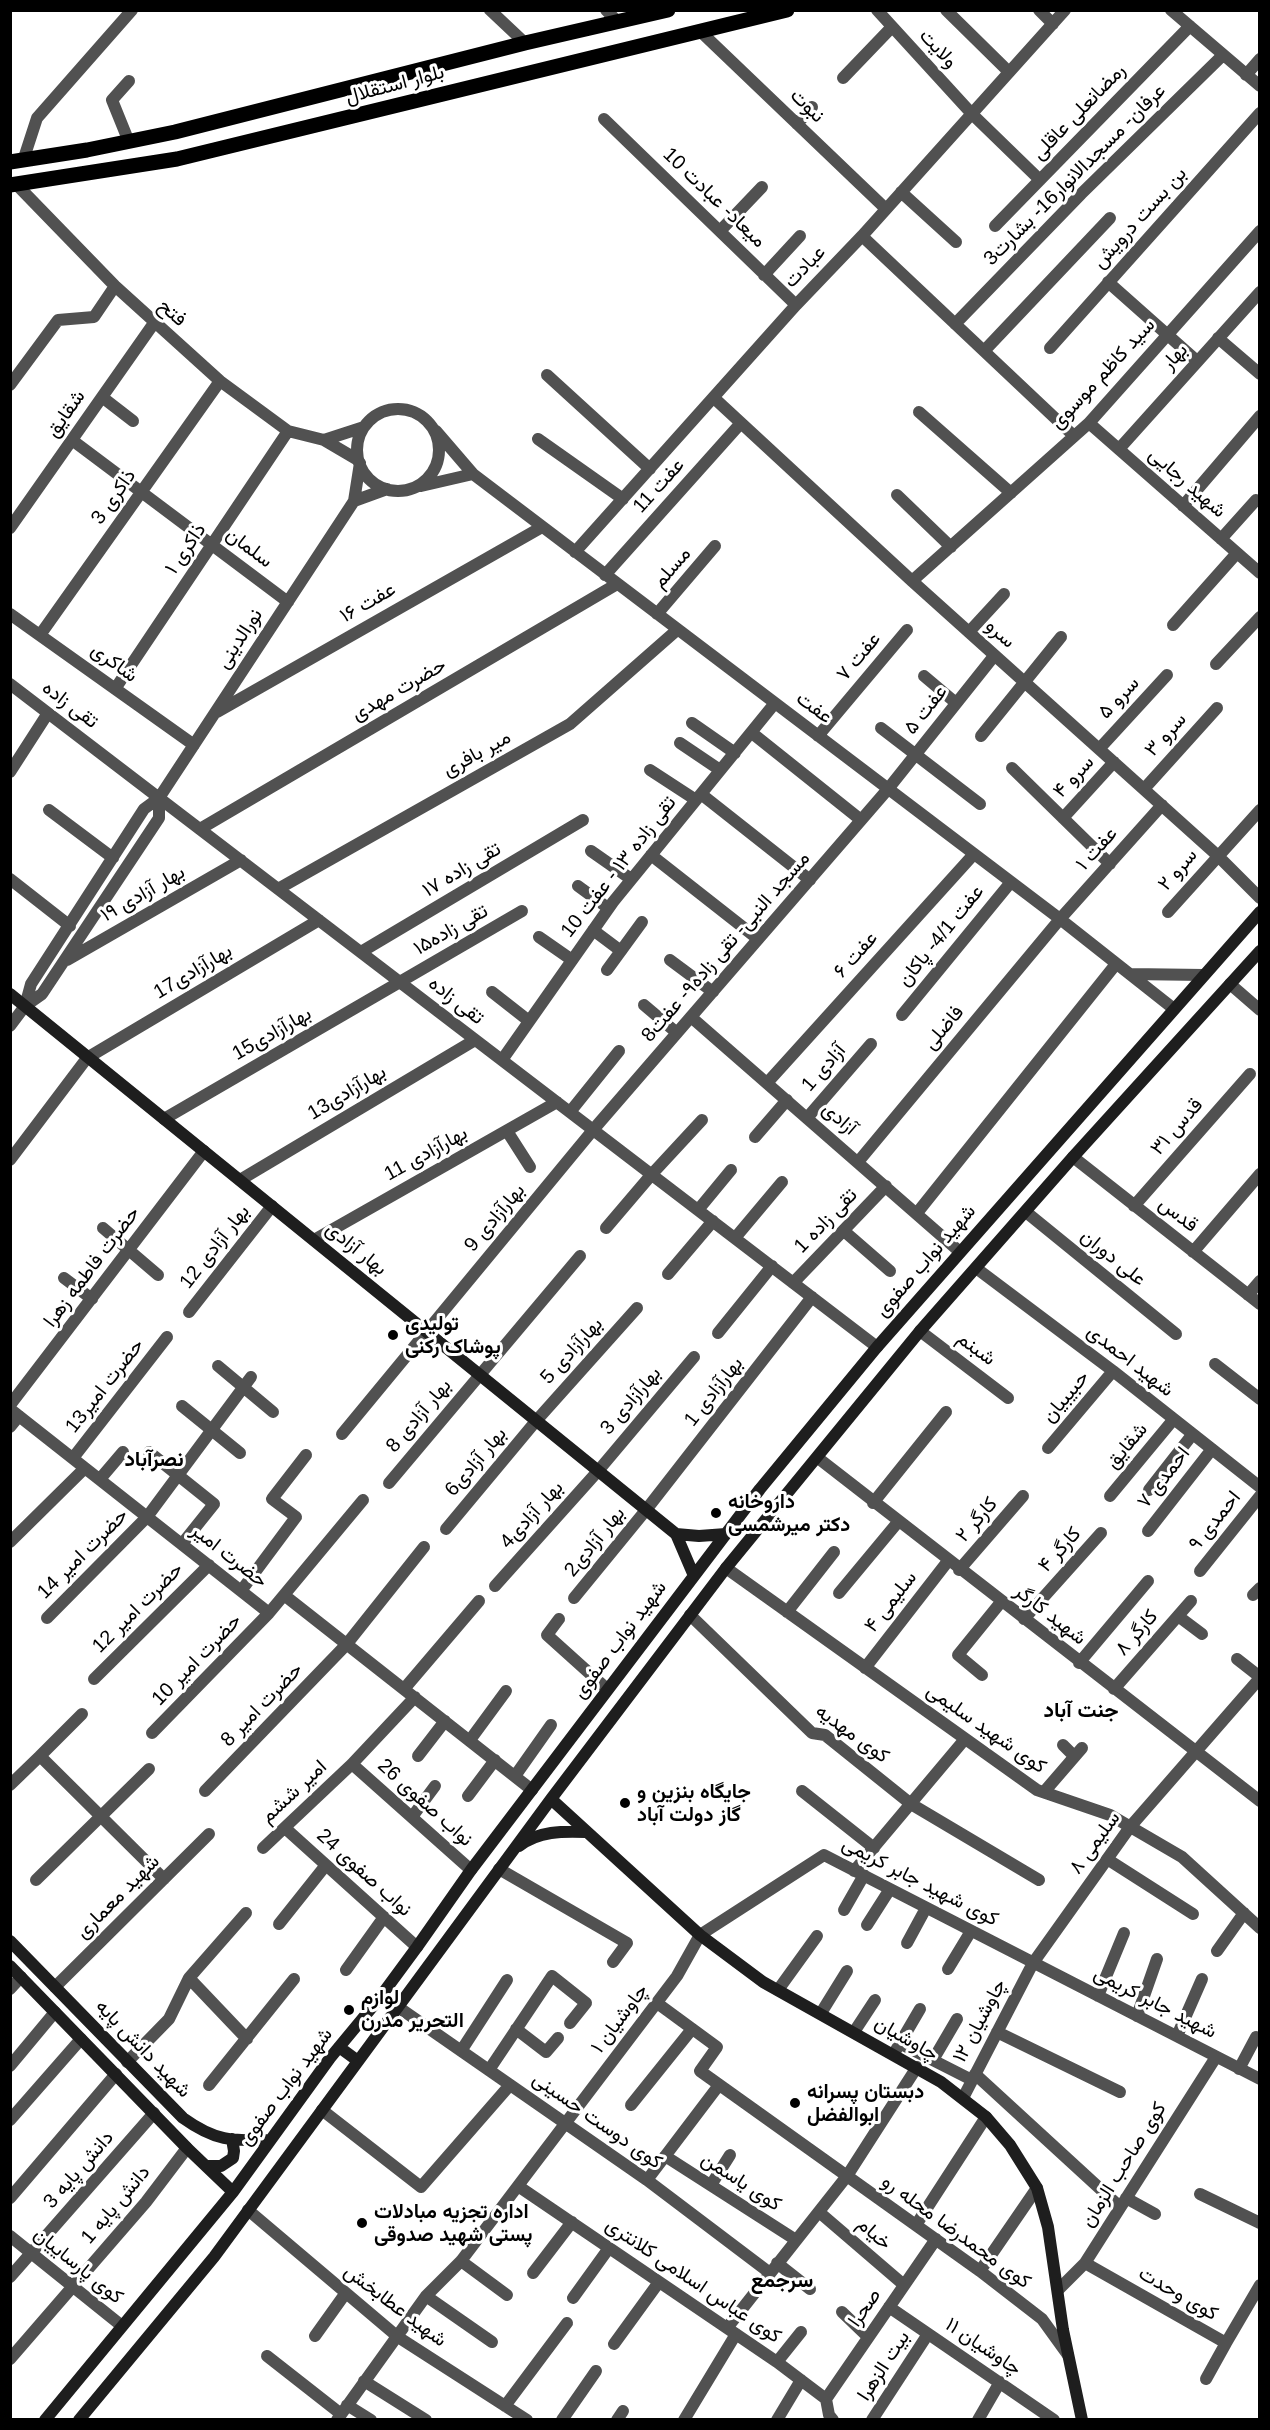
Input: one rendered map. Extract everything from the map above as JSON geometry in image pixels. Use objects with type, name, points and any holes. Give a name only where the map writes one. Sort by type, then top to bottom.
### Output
[{"type":"main road","name":"بلوار استقلال","points":[[17,161],[186,130],[525,43],[668,10]]},
{"type":"main road","name":"بلوار استقلال","points":[[13,184],[177,159],[787,10]]},
{"type":"main road","name":"شهید نواب صفوی","points":[[45,2420],[233,2192],[339,2047],[378,2000],[471,1870],[726,1534],[877,1347],[1260,912]]},
{"type":"main road","name":"شهید نواب صفوی","points":[[79,2420],[214,2257],[513,1850],[726,1568],[921,1331],[1073,1157],[1260,951]]},
{"type":"main road","name":"بهار آزادی","points":[[10,994],[676,1534],[694,1576]]},
{"type":"main road","points":[[676,1534],[699,1536],[726,1534]]},
{"type":"main road","name":"چاوشیان","points":[[551,1799],[700,1935],[763,1982],[854,2032],[896,2048],[917,2067],[963,2098],[986,2117],[1010,2145],[1037,2188],[1048,2227],[1068,2356],[1082,2420]]},
{"type":"main road","points":[[513,1850],[527,1839],[544,1834],[586,1832]]},
{"type":"main road","name":"شهید دانش پایه","points":[[10,1941],[183,2118],[207,2134],[232,2139],[270,2140]]},
{"type":"main road","name":"شهید دانش پایه","points":[[10,1966],[187,2148],[233,2192]]},
{"type":"main road","points":[[339,2047],[358,2061]]},
{"type":"main road","points":[[206,2166],[221,2166],[233,2158],[232,2139]]},
{"type":"street","points":[[17,161],[37,118],[132,10]]},
{"type":"street","points":[[490,10],[525,43]]},
{"type":"street","points":[[606,10],[618,22]]},
{"type":"street","name":"ولایت","points":[[877,10],[891,28],[972,114],[1040,180]]},
{"type":"street","points":[[946,10],[1009,72]]},
{"type":"street","points":[[1038,10],[1053,24]]},
{"type":"street","name":"عبادت","points":[[575,552],[1065,10]]},
{"type":"street","points":[[1171,10],[1260,86]]},
{"type":"street","name":"رمضانعلی عاقلی","points":[[995,226],[1190,26]]},
{"type":"street","points":[[843,78],[891,28]]},
{"type":"street","name":"نبوت","points":[[701,32],[886,209]]},
{"type":"street","name":"عرفان- مسجدالانوار16- بشارت3","points":[[955,324],[1081,194],[1223,54]]},
{"type":"street","points":[[1246,75],[1260,58]]},
{"type":"street","points":[[129,81],[112,100],[129,142]]},
{"type":"street","points":[[797,124],[812,107]]},
{"type":"street","name":"بن بست درویش","points":[[1050,348],[1260,113]]},
{"type":"street","name":"میعاد- عبادت 10","points":[[604,118],[796,305]]},
{"type":"street","name":"فتح","points":[[13,184],[115,286],[220,381],[288,431],[324,440],[359,461]]},
{"type":"street","points":[[720,231],[762,187]]},
{"type":"street","points":[[901,192],[956,242]]},
{"type":"street","points":[[984,351],[1110,218]]},
{"type":"street","name":"سید کاظم موسوی","points":[[912,582],[1089,423],[1260,231]]},
{"type":"street","points":[[764,275],[800,236]]},
{"type":"street","points":[[862,236],[1074,436]]},
{"type":"street","points":[[1108,282],[1197,361]]},
{"type":"street","points":[[10,385],[58,320],[94,317],[115,286]]},
{"type":"street","name":"بهار","points":[[1119,449],[1260,292]]},
{"type":"street","name":"شقایق","points":[[10,528],[154,323]]},
{"type":"street","points":[[1218,338],[1260,374]]},
{"type":"street","points":[[547,375],[650,469]]},
{"type":"street","name":"ذاکری 3","points":[[40,635],[220,381]]},
{"type":"street","points":[[102,397],[133,421]]},
{"type":"street","name":"سرو","points":[[714,398],[912,582],[1217,855],[1260,898]]},
{"type":"street","points":[[413,488],[426,481],[437,465],[440,452],[436,431],[425,418],[401,408],[384,411],[376,415],[364,427],[358,442],[359,461],[369,480],[387,489],[404,490],[413,488],[472,474]]},
{"type":"street","points":[[919,412],[1011,493]]},
{"type":"street","points":[[1183,506],[1260,416]]},
{"type":"street","name":"عفت 11","points":[[605,575],[741,423]]},
{"type":"street","name":"شهید رجایی","points":[[1089,423],[1260,573]]},
{"type":"street","points":[[324,440],[364,427]]},
{"type":"street","name":"ذاکری ۱","points":[[115,688],[288,431]]},
{"type":"street","name":"عفت","points":[[436,431],[472,474],[1060,919],[1174,1009]]},
{"type":"street","points":[[538,439],[623,499]]},
{"type":"street","name":"سلمان","points":[[72,440],[288,602]]},
{"type":"street","name":"نورالدینی","points":[[25,1006],[31,984],[144,809],[159,798],[354,501],[359,461]]},
{"type":"street","points":[[354,501],[387,489]]},
{"type":"street","points":[[897,495],[951,547]]},
{"type":"street","points":[[1221,539],[1256,500]]},
{"type":"street","name":"عفت ۱۶","points":[[215,713],[542,527]]},
{"type":"street","name":"مسلم","points":[[657,614],[716,546]]},
{"type":"street","points":[[1173,625],[1237,553]]},
{"type":"street","name":"حضرت مهدی","points":[[200,829],[617,584]]},
{"type":"street","points":[[969,632],[1004,594]]},
{"type":"street","name":"شاکری","points":[[10,614],[194,745]]},
{"type":"street","points":[[1216,664],[1260,617]]},
{"type":"street","name":"میر بافری","points":[[278,889],[570,724],[677,630]]},
{"type":"street","name":"عفت ۷","points":[[818,736],[907,630]]},
{"type":"street","points":[[981,736],[1061,637]]},
{"type":"street","name":"عفت ۵","points":[[888,789],[994,656]]},
{"type":"street","name":"سرو ۵","points":[[1100,748],[1167,675]]},
{"type":"street","points":[[924,676],[956,704]]},
{"type":"street","name":"تقی زاده","points":[[12,688],[48,713],[877,1347]]},
{"type":"street","name":"تقی زاده ۱۳ - عفت 10","points":[[502,1060],[608,908],[775,704]]},
{"type":"street","name":"سرو ۳","points":[[1143,789],[1217,708]]},
{"type":"street","points":[[10,772],[48,713]]},
{"type":"street","points":[[692,723],[735,753]]},
{"type":"street","points":[[880,728],[980,804]]},
{"type":"street","points":[[752,733],[861,820]]},
{"type":"street","points":[[680,743],[720,771]]},
{"type":"street","name":"سرو ۴","points":[[1063,818],[1114,762]]},
{"type":"street","name":"سرو ۴","points":[[1012,768],[1110,864]]},
{"type":"street","points":[[650,770],[699,797],[810,880]]},
{"type":"street","name":"مسجد النبی- تقی زاده۹- عفت8","points":[[593,1130],[888,789]]},
{"type":"street","name":"نورالدینی","points":[[10,1026],[25,1006],[42,993],[159,818],[159,798]]},
{"type":"street","name":"عفت ۱","points":[[1060,919],[1162,805]]},
{"type":"street","points":[[49,810],[113,858]]},
{"type":"street","name":"سرو ۲","points":[[1168,912],[1260,810]]},
{"type":"street","name":"تقی زاده ۱۷","points":[[361,952],[583,820]]},
{"type":"street","points":[[591,851],[632,879]]},
{"type":"street","name":"عفت ۶","points":[[767,1083],[974,854]]},
{"type":"street","points":[[651,855],[758,939]]},
{"type":"street","name":"بهار آزادی ۱۹","points":[[64,962],[240,860]]},
{"type":"street","points":[[10,879],[70,926]]},
{"type":"street","name":"عفت 4/1- پاکان","points":[[902,1015],[1011,882]]},
{"type":"street","points":[[578,886],[608,908]]},
{"type":"street","name":"تقی زاده۱۵","points":[[400,982],[522,911]]},
{"type":"street","name":"فاضلی","points":[[858,1162],[1060,919]]},
{"type":"street","name":"بهارآزادی17","points":[[87,1058],[319,920]]},
{"type":"street","points":[[607,970],[642,922]]},
{"type":"street","points":[[593,930],[621,951]]},
{"type":"street","points":[[539,937],[572,960]]},
{"type":"street","points":[[670,960],[713,992]]},
{"type":"street","points":[[917,1213],[1116,963]]},
{"type":"street","points":[[1131,974],[1204,975]]},
{"type":"street","name":"بهارآزادی15","points":[[164,1119],[400,982]]},
{"type":"street","points":[[1230,984],[1260,1010]]},
{"type":"street","points":[[492,992],[529,1021]]},
{"type":"street","points":[[644,1005],[677,1033]]},
{"type":"street","name":"آزادی","points":[[691,1017],[960,1252]]},
{"type":"street","name":"بهارآزادی13","points":[[240,1180],[475,1040]]},
{"type":"street","name":"آزادی 1","points":[[807,1118],[871,1044]]},
{"type":"street","points":[[570,1112],[619,1051]]},
{"type":"street","points":[[10,1160],[87,1058]]},
{"type":"street","name":"قدس ۳۱","points":[[1134,1206],[1250,1074]]},
{"type":"street","points":[[755,1137],[787,1100]]},
{"type":"street","name":"بهارآزادی 11","points":[[314,1240],[557,1102]]},
{"type":"street","points":[[606,1228],[702,1120]]},
{"type":"street","name":"بهارآزادی 9","points":[[342,1434],[593,1130]]},
{"type":"street","points":[[507,1131],[530,1167]]},
{"type":"street","name":"حضرت فاطمه زهرا","points":[[10,1427],[14,1410],[92,1299],[204,1151]]},
{"type":"street","name":"قدس","points":[[1073,1157],[1260,1304]]},
{"type":"street","points":[[698,1210],[731,1170]]},
{"type":"street","points":[[1193,1252],[1260,1174]]},
{"type":"street","points":[[735,1238],[782,1182]]},
{"type":"street","name":"تقی زاده 1","points":[[793,1283],[886,1186]]},
{"type":"street","name":"بهار آزادی 12","points":[[189,1312],[272,1206]]},
{"type":"street","name":"علی دوران","points":[[1026,1212],[1176,1334]]},
{"type":"street","points":[[668,1274],[713,1221]]},
{"type":"street","points":[[103,1228],[159,1275]]},
{"type":"street","points":[[844,1232],[890,1271]]},
{"type":"street","name":"بهار آزادی 8","points":[[389,1483],[580,1256]]},
{"type":"street","points":[[718,1333],[772,1266]]},
{"type":"street","name":"شهید احمدی","points":[[976,1268],[1113,1371],[1260,1487]]},
{"type":"street","points":[[64,1278],[92,1299]]},
{"type":"street","points":[[1248,1295],[1260,1281]]},
{"type":"street","name":"بهارآزادی 1","points":[[646,1510],[812,1297]]},
{"type":"street","name":"بهارآزادی 5","points":[[536,1421],[637,1308]]},
{"type":"street","name":"شبنم","points":[[921,1331],[1008,1398]]},
{"type":"street","name":"حضرت امیر13","points":[[73,1458],[167,1337]]},
{"type":"street","name":"بهارآزادی 3","points":[[598,1471],[694,1357]]},
{"type":"street","points":[[1215,1364],[1260,1399]]},
{"type":"street","points":[[218,1366],[248,1382],[273,1412]]},
{"type":"street","name":"حبیبیان","points":[[1048,1448],[1113,1371]]},
{"type":"street","name":"حضرت امیر 14","points":[[47,1618],[147,1517],[248,1382]]},
{"type":"street","points":[[182,1406],[240,1453]]},
{"type":"street","name":"حضرت امیر","points":[[14,1410],[269,1613],[284,1595],[532,1790]]},
{"type":"street","points":[[873,1503],[946,1412]]},
{"type":"street","name":"شقایق","points":[[1110,1496],[1173,1420]]},
{"type":"street","name":"بهار آزادی6","points":[[446,1529],[536,1421]]},
{"type":"street","points":[[1149,1490],[1192,1435]]},
{"type":"street","name":"احمدی ۷","points":[[1148,1531],[1212,1449]]},
{"type":"street","points":[[100,1479],[123,1452]]},
{"type":"street","points":[[149,1452],[214,1504],[182,1544]]},
{"type":"street","points":[[241,1591],[296,1517],[272,1499],[306,1455]]},
{"type":"street","name":"شهید کارگر","points":[[818,1458],[1000,1602],[1260,1801]]},
{"type":"street","points":[[10,1542],[85,1467]]},
{"type":"street","name":"بهار آزادی4","points":[[495,1586],[598,1471]]},
{"type":"street","name":"کارگر ۲","points":[[959,1570],[1023,1496]]},
{"type":"street","name":"احمدی ۹","points":[[1200,1571],[1260,1496]]},
{"type":"street","points":[[284,1595],[363,1500]]},
{"type":"street","name":"بهار آزادی2","points":[[574,1598],[646,1510]]},
{"type":"street","points":[[839,1593],[898,1522]]},
{"type":"street","name":"کارگر ۴","points":[[1024,1619],[1101,1533]]},
{"type":"street","name":"حضرت امیر 8","points":[[205,1791],[346,1645],[424,1547]]},
{"type":"street","points":[[787,1612],[834,1552]]},
{"type":"street","name":"سلیمی ۴","points":[[865,1668],[948,1561]]},
{"type":"street","name":"حضرت امیر 12","points":[[94,1679],[209,1565]]},
{"type":"street","name":"کوی شهید سلیمی","points":[[726,1568],[1037,1790],[1110,1815],[1182,1857],[1259,1924]]},
{"type":"street","points":[[1079,1663],[1148,1581]]},
{"type":"street","points":[[404,1689],[478,1601]]},
{"type":"street","name":"کارگر ۸","points":[[1114,1689],[1191,1601]]},
{"type":"street","points":[[982,1675],[958,1655],[1000,1602]]},
{"type":"street","name":"حضرت امیر 10","points":[[152,1733],[269,1613]]},
{"type":"street","name":"کوی مهدیه","points":[[690,1615],[812,1733],[825,1736],[911,1804],[1039,1880]]},
{"type":"street","points":[[1178,1616],[1202,1634]]},
{"type":"street","points":[[560,1619],[547,1635],[607,1689]]},
{"type":"street","points":[[1237,1659],[1260,1677]]},
{"type":"street","name":"سلیمی ۸","points":[[1033,1963],[1130,1827],[1260,1677]]},
{"type":"street","points":[[470,1740],[506,1691]]},
{"type":"street","name":"امیر ششم","points":[[263,1848],[352,1764],[415,1697]]},
{"type":"street","points":[[10,1785],[82,1714]]},
{"type":"street","points":[[418,1756],[445,1721]]},
{"type":"street","points":[[515,1776],[551,1725]]},
{"type":"street","points":[[844,1910],[859,1873],[874,1848],[965,1739]]},
{"type":"street","points":[[1044,1792],[1078,1752],[1063,1745]]},
{"type":"street","points":[[40,1756],[164,1879]]},
{"type":"street","points":[[468,1796],[495,1760]]},
{"type":"street","name":"نواب صفوی 26","points":[[352,1764],[471,1870]]},
{"type":"street","points":[[36,1880],[149,1769]]},
{"type":"street","points":[[412,1817],[435,1786]]},
{"type":"street","points":[[802,1791],[874,1848]]},
{"type":"street","name":"نواب صفوی 24","points":[[285,1828],[417,1947]]},
{"type":"street","name":"شهید معماری","points":[[55,1987],[209,1834]]},
{"type":"street","name":"کوی شهید جابر کریمی","points":[[700,1935],[824,1855],[1033,1963]]},
{"type":"street","points":[[1107,1859],[1193,1914]]},
{"type":"street","points":[[279,1924],[326,1865]]},
{"type":"street","points":[[500,1869],[627,1942],[613,1962]]},
{"type":"street","points":[[867,1925],[890,1889]]},
{"type":"street","points":[[907,1942],[926,1908]]},
{"type":"street","points":[[127,2062],[169,2019],[189,1978],[246,1913]]},
{"type":"street","points":[[1217,1951],[1244,1913]]},
{"type":"street","points":[[346,1970],[384,1917]]},
{"type":"street","points":[[948,1969],[971,1931]]},
{"type":"street","points":[[1098,1996],[1124,1933]]},
{"type":"street","name":"چاوشیان ۱","points":[[342,2413],[426,2296],[460,2260],[657,2003],[677,1976],[700,1935]]},
{"type":"street","points":[[778,1990],[817,1936]]},
{"type":"street","points":[[1137,2016],[1156,1959]]},
{"type":"street","name":"شهید جابر کریمی","points":[[1033,1963],[1260,2079]]},
{"type":"street","name":"چاوشیان ۱۲","points":[[963,2098],[1033,1963]]},
{"type":"street","points":[[820,2013],[848,1971]]},
{"type":"street","points":[[489,2070],[552,1976],[585,2003],[570,2023]]},
{"type":"street","points":[[10,1989],[21,1977]]},
{"type":"street","points":[[189,1978],[247,2038]]},
{"type":"street","points":[[209,2085],[294,1979]]},
{"type":"street","points":[[1177,2036],[1202,1979]]},
{"type":"street","points":[[461,2051],[507,1980]]},
{"type":"street","points":[[854,2032],[875,2000]]},
{"type":"street","points":[[631,2105],[692,2028],[657,2003]]},
{"type":"street","name":"کوی دوست حسینی","points":[[398,2007],[774,2268],[810,2289]]},
{"type":"street","points":[[920,2008],[896,2048],[933,2060],[973,2077],[1123,2203],[1155,2214]]},
{"type":"street","points":[[10,2066],[55,2012]]},
{"type":"street","points":[[933,2060],[957,2019]]},
{"type":"street","name":"کوی محمدرضا محله رو","points":[[692,2028],[717,2047],[700,2071],[936,2239],[1042,2319],[1068,2356]]},
{"type":"street","points":[[516,2029],[546,2052],[558,2038]]},
{"type":"street","points":[[997,2032],[1120,2091]]},
{"type":"street","points":[[1239,2069],[1256,2037]]},
{"type":"street","points":[[10,2120],[81,2038]]},
{"type":"street","name":"کوی صاحب الزمان","points":[[1058,2290],[1085,2263],[1216,2057]]},
{"type":"street","points":[[684,2420],[731,2331],[774,2268],[847,2176],[917,2067]]},
{"type":"street","points":[[10,2198],[116,2074]]},
{"type":"street","points":[[322,2110],[421,2187],[510,2085]]},
{"type":"street","points":[[647,2180],[719,2085]]},
{"type":"street","name":"دانش پایه 3","points":[[10,2277],[154,2113]]},
{"type":"street","points":[[916,2225],[986,2117]]},
{"type":"street","name":"دانش پایه 1","points":[[10,2359],[146,2202],[187,2148]]},
{"type":"street","points":[[711,2185],[730,2155]]},
{"type":"street","name":"کوی یاسمن","points":[[665,2156],[796,2240]]},
{"type":"street","name":"کوی عباس اسلامی کلانتری","points":[[518,2186],[777,2362],[826,2399]]},
{"type":"street","points":[[980,2271],[1037,2188]]},
{"type":"street","points":[[1200,2194],[1260,2223]]},
{"type":"street","name":"شهید عطابخش","points":[[248,2210],[398,2337],[527,2420]]},
{"type":"street","name":"خیام","points":[[819,2212],[904,2285]]},
{"type":"street","points":[[532,2273],[572,2222]]},
{"type":"street","name":"کوی پارساییان","points":[[10,2236],[122,2326]]},
{"type":"street","name":"صحرا","points":[[826,2399],[936,2239]]},
{"type":"street","points":[[573,2298],[609,2248]]},
{"type":"street","points":[[460,2260],[507,2295]]},
{"type":"street","name":"کوی وحدت","points":[[1085,2263],[1226,2343],[1259,2288]]},
{"type":"street","points":[[614,2344],[659,2282]]},
{"type":"street","points":[[315,2336],[345,2294]]},
{"type":"street","points":[[426,2296],[492,2342]]},
{"type":"street","name":"چاوشیان ۱۱","points":[[889,2307],[1054,2420]]},
{"type":"street","points":[[1042,2319],[1052,2317],[1061,2310]]},
{"type":"street","points":[[842,2312],[868,2337]]},
{"type":"street","points":[[505,2406],[567,2323]]},
{"type":"street","points":[[777,2362],[801,2332]]},
{"type":"street","name":"بیت الزهرا","points":[[872,2420],[928,2334]]},
{"type":"street","points":[[1206,2379],[1226,2343]]},
{"type":"street","points":[[267,2356],[342,2413],[371,2420]]},
{"type":"street","points":[[562,2420],[596,2371]]},
{"type":"street","points":[[777,2420],[801,2380]]},
{"type":"street","points":[[364,2381],[426,2420]]},
{"type":"street","points":[[978,2420],[1000,2382]]},
{"type":"street","points":[[826,2399],[829,2415],[833,2420]]},
{"type":"place","name":"تولیدی پوشاک رکنی","points":[[393,1335]]},
{"type":"place","name":"داروخانه دکتر میرشمسی","points":[[716,1513]]},
{"type":"place","name":"جایگاه بنزین و گاز دولت آباد","points":[[625,1803]]},
{"type":"place","name":"لوازم التحریر مدرن","points":[[349,2010]]},
{"type":"place","name":"دبستان پسرانه ابوالفضل","points":[[795,2103]]},
{"type":"place","name":"اداره تجزیه مبادلات پستی شهید صدوقی","points":[[362,2223]]},
{"type":"district","name":"نصرآباد","points":[[154,1460]]},
{"type":"district","name":"جنت آباد","points":[[1081,1711]]},
{"type":"district","name":"سرجمع","points":[[782,2281]]}]
